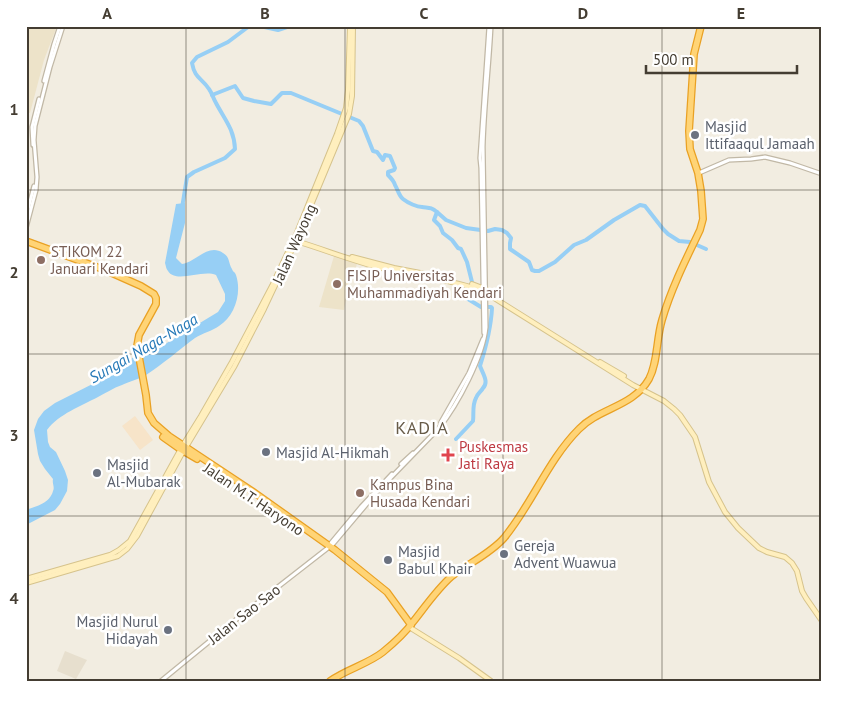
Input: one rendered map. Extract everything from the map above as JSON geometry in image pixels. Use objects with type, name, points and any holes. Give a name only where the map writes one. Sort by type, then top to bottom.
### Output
[{"type":"highway","points":[[330,681],[372,659],[410,625],[445,581],[500,542],[516,523],[555,457],[573,435],[586,422],[626,402],[641,389],[650,372],[658,325],[665,300],[692,243],[700,215],[697,173],[687,149],[686,134],[689,83],[700,26]]},
{"type":"highway","name":"Jalan M.T. Haryono","points":[[26,242],[105,270],[142,286],[154,294],[156,304],[141,330],[137,341],[136,355],[147,418],[156,430],[329,548],[381,590],[410,625]]},
{"type":"main road","name":"Jalan Wayong","points":[[183,448],[254,322],[272,286],[296,235],[346,115],[352,96],[352,26]]},
{"type":"main road","name":"Jalan Wayong","points":[[183,448],[245,345],[271,296],[298,240],[312,198]]},
{"type":"main road","points":[[298,240],[384,269],[484,289],[641,389],[671,404],[684,418],[696,436],[710,481],[726,512],[762,548],[786,555],[795,562],[807,597],[822,617]]},
{"type":"main road","points":[[664,401],[678,413],[695,437],[710,482],[725,512],[738,528],[759,548],[790,560],[797,571],[806,598],[822,622]]},
{"type":"main road","points":[[26,581],[103,557],[119,550],[130,541],[183,448]]},
{"type":"main road","points":[[410,625],[491,681]]},
{"type":"street","points":[[26,228],[37,177],[34,140],[35,126],[55,44],[62,26]]},
{"type":"street","points":[[484,231],[480,158],[490,26]]},
{"type":"street","points":[[484,231],[483,147],[490,26]]},
{"type":"street","points":[[697,173],[729,160],[764,157],[790,163],[822,174]]},
{"type":"street","points":[[26,217],[33,195]]},
{"type":"street","name":"Jalan Sao Sao","points":[[161,681],[329,548],[394,473],[433,436],[447,416],[466,382],[481,351],[485,336],[484,231]]},
{"type":"shaded area","points":[[26,26],[57,26],[44,60],[30,113],[26,112]]},
{"type":"shaded area","name":"FISIP Universitas Muhammadiyah Kendari","points":[[334,256],[357,264],[353,277],[350,276],[344,310],[319,307]]},
{"type":"shaded area","points":[[135,416],[153,440],[140,450],[122,426]]},
{"type":"shaded area","points":[[65,651],[87,660],[76,679],[57,671]]},
{"type":"water","points":[[185,203],[185,223],[176,258],[182,264],[212,250],[225,255],[238,282],[236,304],[225,322],[195,338],[146,375],[78,407],[52,424],[47,430],[48,442],[50,447],[56,452],[65,471],[68,480],[67,491],[55,510],[26,525],[26,510],[46,501],[54,490],[53,479],[40,461],[34,430],[38,419],[44,411],[55,403],[128,366],[132,358],[147,355],[218,312],[225,301],[225,294],[216,275],[177,276],[172,275],[166,268],[165,263],[176,204]]},
{"type":"waterway","name":"Sungai Naga-Naga","points":[[182,208],[187,177],[225,158],[235,149],[233,136],[228,125],[210,91],[195,72],[192,63],[197,57],[228,42],[252,26]]},
{"type":"waterway","name":"Sungai Naga-Naga","points":[[260,26],[278,30],[290,26]]},
{"type":"waterway","points":[[212,95],[235,86],[243,98],[271,104],[282,93],[291,93],[359,121],[363,126],[373,151],[377,152],[383,160],[385,155],[390,156],[395,168],[388,172],[388,175],[402,198],[412,204],[431,208],[437,212],[434,220],[440,226],[443,233],[461,249],[467,262],[472,282],[468,299],[481,307],[492,308],[488,338],[480,366],[485,378],[485,386],[477,395],[473,421],[456,439]]},
{"type":"waterway","points":[[437,212],[446,220],[466,228],[488,231],[495,229],[507,233],[511,238],[510,249],[529,262],[532,270],[535,271],[539,271],[555,262],[574,245],[586,240],[614,220],[640,205],[645,206],[668,234],[679,241],[690,242],[706,249]]},
{"type":"place","name":"Masjid Ittifaaqul Jamaah","points":[[695,135]]},
{"type":"place","name":"STIKOM 22 Januari Kendari","points":[[41,260]]},
{"type":"place","name":"FISIP Universitas Muhammadiyah Kendari","points":[[337,284]]},
{"type":"place","name":"Masjid Al-Hikmah","points":[[266,452]]},
{"type":"place","name":"Puskesmas Jati Raya","points":[[448,455]]},
{"type":"place","name":"Masjid Al-Mubarak","points":[[97,473]]},
{"type":"place","name":"Kampus Bina Husada Kendari","points":[[360,493]]},
{"type":"place","name":"Gereja Advent Wuawua","points":[[504,554]]},
{"type":"place","name":"Masjid Babul Khair","points":[[388,560]]},
{"type":"place","name":"Masjid Nurul Hidayah","points":[[168,630]]},
{"type":"district","name":"KADIA","points":[[422,427]]}]
